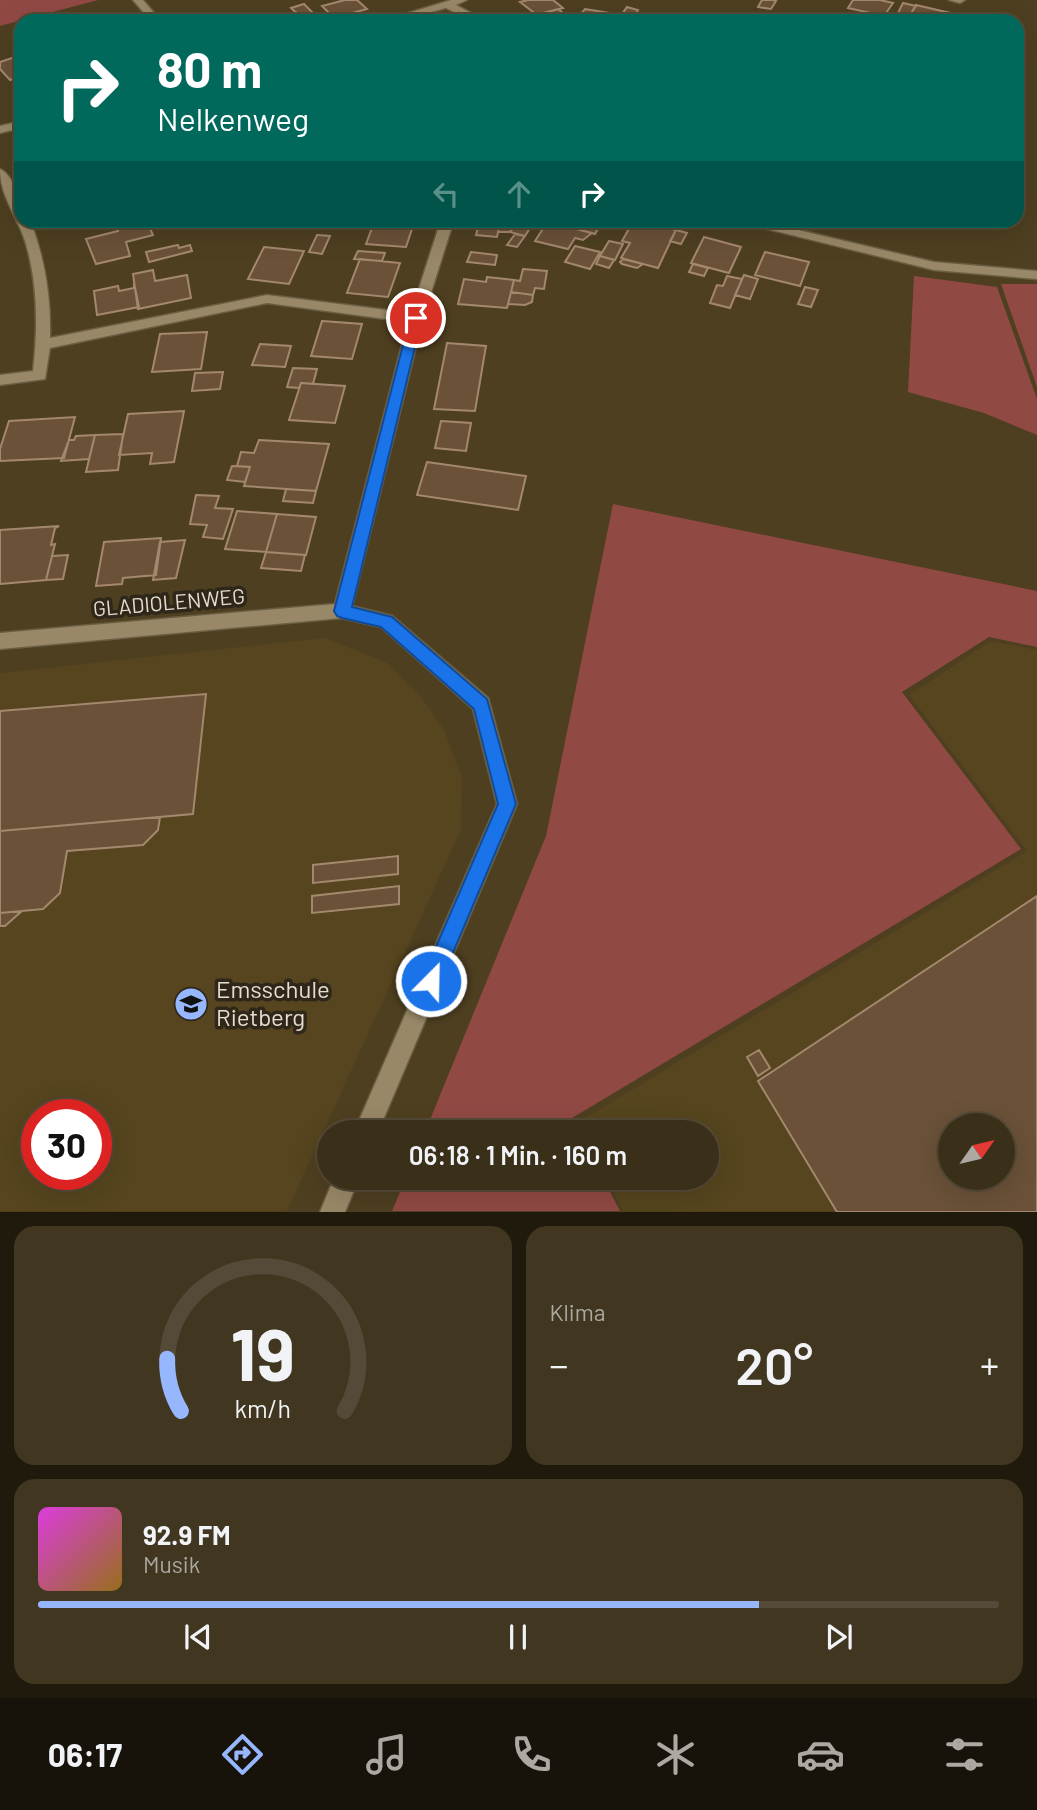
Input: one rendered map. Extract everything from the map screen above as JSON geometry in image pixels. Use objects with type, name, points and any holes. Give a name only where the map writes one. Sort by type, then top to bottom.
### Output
[{"type":"street","points":[[138,0],[150,14]]},
{"type":"street","points":[[412,14],[462,0]]},
{"type":"street","points":[[954,0],[960,0]]},
{"type":"street","points":[[447,4],[466,14]]},
{"type":"street","points":[[0,173],[14,202]]},
{"type":"street","points":[[0,380],[40,375],[45,344],[40,274],[25,228]]},
{"type":"street","points":[[342,611],[416,318],[445,228]]},
{"type":"street","points":[[771,228],[934,266],[1037,275]]},
{"type":"street","points":[[45,344],[267,299],[416,318]]},
{"type":"street","name":"GLADIOLENWEG","points":[[0,641],[342,611],[386,621],[481,705],[507,804],[371,1120]]},
{"type":"street","points":[[332,1212],[341,1190]]},
{"type":"shaded area","points":[[0,0],[98,0],[45,14],[14,14],[14,22],[0,26]]},
{"type":"shaded area","points":[[914,276],[997,287],[1037,399],[1037,435],[984,413],[908,392]]},
{"type":"shaded area","points":[[1001,284],[1037,284],[1037,387]]},
{"type":"shaded area","points":[[613,504],[1037,591],[1037,647],[989,637],[902,692],[1021,849],[572,1118],[573,1120],[430,1120],[546,836]]},
{"type":"shaded area","name":"Emsschule Rietberg","points":[[324,638],[386,662],[419,694],[444,729],[462,778],[461,830],[329,1120],[317,1120],[317,1145],[287,1211],[0,1211],[0,673]]},
{"type":"shaded area","points":[[991,641],[1037,650],[1037,1211],[623,1211],[612,1190],[719,1190],[719,1120],[582,1120],[1027,851],[909,695]]},
{"type":"shaded area","points":[[401,1190],[609,1190],[620,1211],[392,1211]]},
{"type":"building","points":[[357,0],[367,9],[349,14],[330,14],[322,6]]},
{"type":"building","points":[[553,0],[563,8],[536,14],[520,2]]},
{"type":"building","points":[[762,0],[776,1],[771,9],[758,7]]},
{"type":"building","points":[[853,0],[893,3],[885,14],[848,8]]},
{"type":"building","points":[[903,3],[916,6],[911,14],[898,13]]},
{"type":"building","points":[[304,4],[314,14],[298,14],[291,8]]},
{"type":"building","points":[[916,5],[955,14],[911,14]]},
{"type":"building","points":[[627,7],[638,10],[636,14],[622,14]]},
{"type":"building","points":[[558,9],[563,13],[560,14],[539,14]]},
{"type":"building","points":[[585,9],[616,14],[581,14]]},
{"type":"building","points":[[14,57],[14,79],[10,80],[0,69],[0,62]]},
{"type":"building","points":[[117,228],[150,228],[153,235],[126,242],[130,256],[96,264],[86,239],[118,231]]},
{"type":"building","points":[[372,228],[412,228],[406,247],[366,244]]},
{"type":"building","points":[[478,228],[499,228],[497,237],[476,235]]},
{"type":"building","points":[[499,228],[513,228],[510,232],[498,232]]},
{"type":"building","points":[[513,228],[530,228],[525,236],[510,232]]},
{"type":"building","points":[[543,228],[574,228],[592,233],[583,240],[575,238],[568,249],[535,241]]},
{"type":"building","points":[[573,228],[598,228],[595,234]]},
{"type":"building","points":[[629,228],[676,230],[658,268],[621,258],[630,243],[622,241]]},
{"type":"building","points":[[676,230],[687,233],[681,244],[670,241]]},
{"type":"building","points":[[515,234],[525,236],[517,247],[507,245]]},
{"type":"building","points":[[317,235],[330,236],[322,254],[309,252]]},
{"type":"building","points":[[704,237],[741,247],[729,273],[691,263]]},
{"type":"building","points":[[609,241],[623,244],[615,260],[600,256]]},
{"type":"building","points":[[178,245],[179,248],[190,245],[192,251],[149,262],[146,252]]},
{"type":"building","points":[[575,246],[600,252],[590,269],[565,262]]},
{"type":"building","points":[[264,247],[304,251],[289,284],[248,279]]},
{"type":"building","points":[[358,251],[385,253],[382,261],[354,259]]},
{"type":"building","points":[[471,252],[497,255],[495,265],[467,262]]},
{"type":"building","points":[[765,252],[809,262],[800,286],[755,275]]},
{"type":"building","points":[[600,256],[614,260],[609,268],[596,264]]},
{"type":"building","points":[[360,259],[400,263],[388,297],[347,293]]},
{"type":"building","points":[[623,259],[643,264],[637,268],[622,264],[620,262]]},
{"type":"building","points":[[693,264],[708,268],[704,276],[689,272]]},
{"type":"building","points":[[523,269],[547,271],[544,289],[535,288],[533,295],[511,292],[514,280],[520,281]]},
{"type":"building","points":[[153,270],[155,281],[187,275],[191,298],[138,309],[133,274]]},
{"type":"building","points":[[744,275],[758,279],[750,299],[735,295]]},
{"type":"building","points":[[727,276],[742,279],[730,308],[710,303],[717,285],[723,286]]},
{"type":"building","points":[[487,277],[514,280],[507,308],[458,304],[464,279],[486,282]]},
{"type":"building","points":[[134,283],[139,307],[97,315],[94,291],[118,286],[119,291],[134,288]]},
{"type":"building","points":[[805,287],[818,290],[811,307],[798,304]]},
{"type":"building","points":[[511,292],[533,295],[532,302],[525,305],[508,304]]},
{"type":"building","points":[[322,321],[362,324],[352,359],[311,356]]},
{"type":"building","points":[[207,332],[201,369],[152,372],[160,334]]},
{"type":"building","points":[[447,343],[486,346],[475,411],[434,409]]},
{"type":"building","points":[[260,344],[291,346],[285,367],[252,365]]},
{"type":"building","points":[[293,368],[317,369],[313,384],[301,383],[299,388],[287,387]]},
{"type":"building","points":[[223,372],[220,389],[192,391],[195,373]]},
{"type":"building","points":[[301,383],[345,386],[335,423],[289,420]]},
{"type":"building","points":[[184,411],[174,462],[150,464],[152,453],[119,455],[128,414]]},
{"type":"building","points":[[75,417],[64,458],[0,461],[0,449],[9,421]]},
{"type":"building","points":[[441,421],[471,423],[466,451],[435,448]]},
{"type":"building","points":[[123,434],[118,470],[86,472],[95,435]]},
{"type":"building","points":[[95,435],[89,459],[61,461],[69,440],[74,440],[76,436]]},
{"type":"building","points":[[259,440],[329,444],[316,491],[244,486],[250,467],[237,466],[241,452],[254,453]]},
{"type":"building","points":[[427,462],[526,476],[518,510],[417,495]]},
{"type":"building","points":[[232,466],[250,467],[245,482],[227,480]]},
{"type":"building","points":[[286,489],[316,491],[313,503],[283,501]]},
{"type":"building","points":[[196,495],[219,496],[215,508],[233,509],[223,539],[203,537],[207,525],[190,524]]},
{"type":"building","points":[[237,511],[277,514],[266,552],[225,549]]},
{"type":"building","points":[[277,514],[316,517],[306,555],[266,552]]},
{"type":"building","points":[[59,526],[55,528],[51,545],[55,544],[46,580],[0,584],[0,530]]},
{"type":"building","points":[[161,538],[156,575],[123,578],[122,584],[96,586],[104,542]]},
{"type":"building","points":[[185,540],[176,578],[153,580],[160,542]]},
{"type":"building","points":[[266,552],[305,555],[301,571],[261,568]]},
{"type":"building","points":[[68,555],[63,579],[46,580],[52,556]]},
{"type":"building","points":[[206,694],[193,814],[0,831],[0,711]]},
{"type":"building","points":[[160,817],[158,830],[143,845],[67,851],[60,893],[43,909],[0,913],[0,831]]},
{"type":"building","points":[[398,856],[398,874],[313,883],[313,865]]},
{"type":"building","points":[[399,886],[399,904],[312,913],[312,896]]},
{"type":"building","points":[[1037,896],[1037,1212],[837,1212],[758,1081]]},
{"type":"building","points":[[22,911],[5,926],[0,926],[0,913]]},
{"type":"building","points":[[759,1050],[770,1068],[758,1076],[747,1057]]},
{"type":"place","name":"Emsschule Rietberg","points":[[191,1004]]},
{"type":"route","points":[[416,318],[342,611],[386,621],[481,705],[507,804],[431,981]]}]
